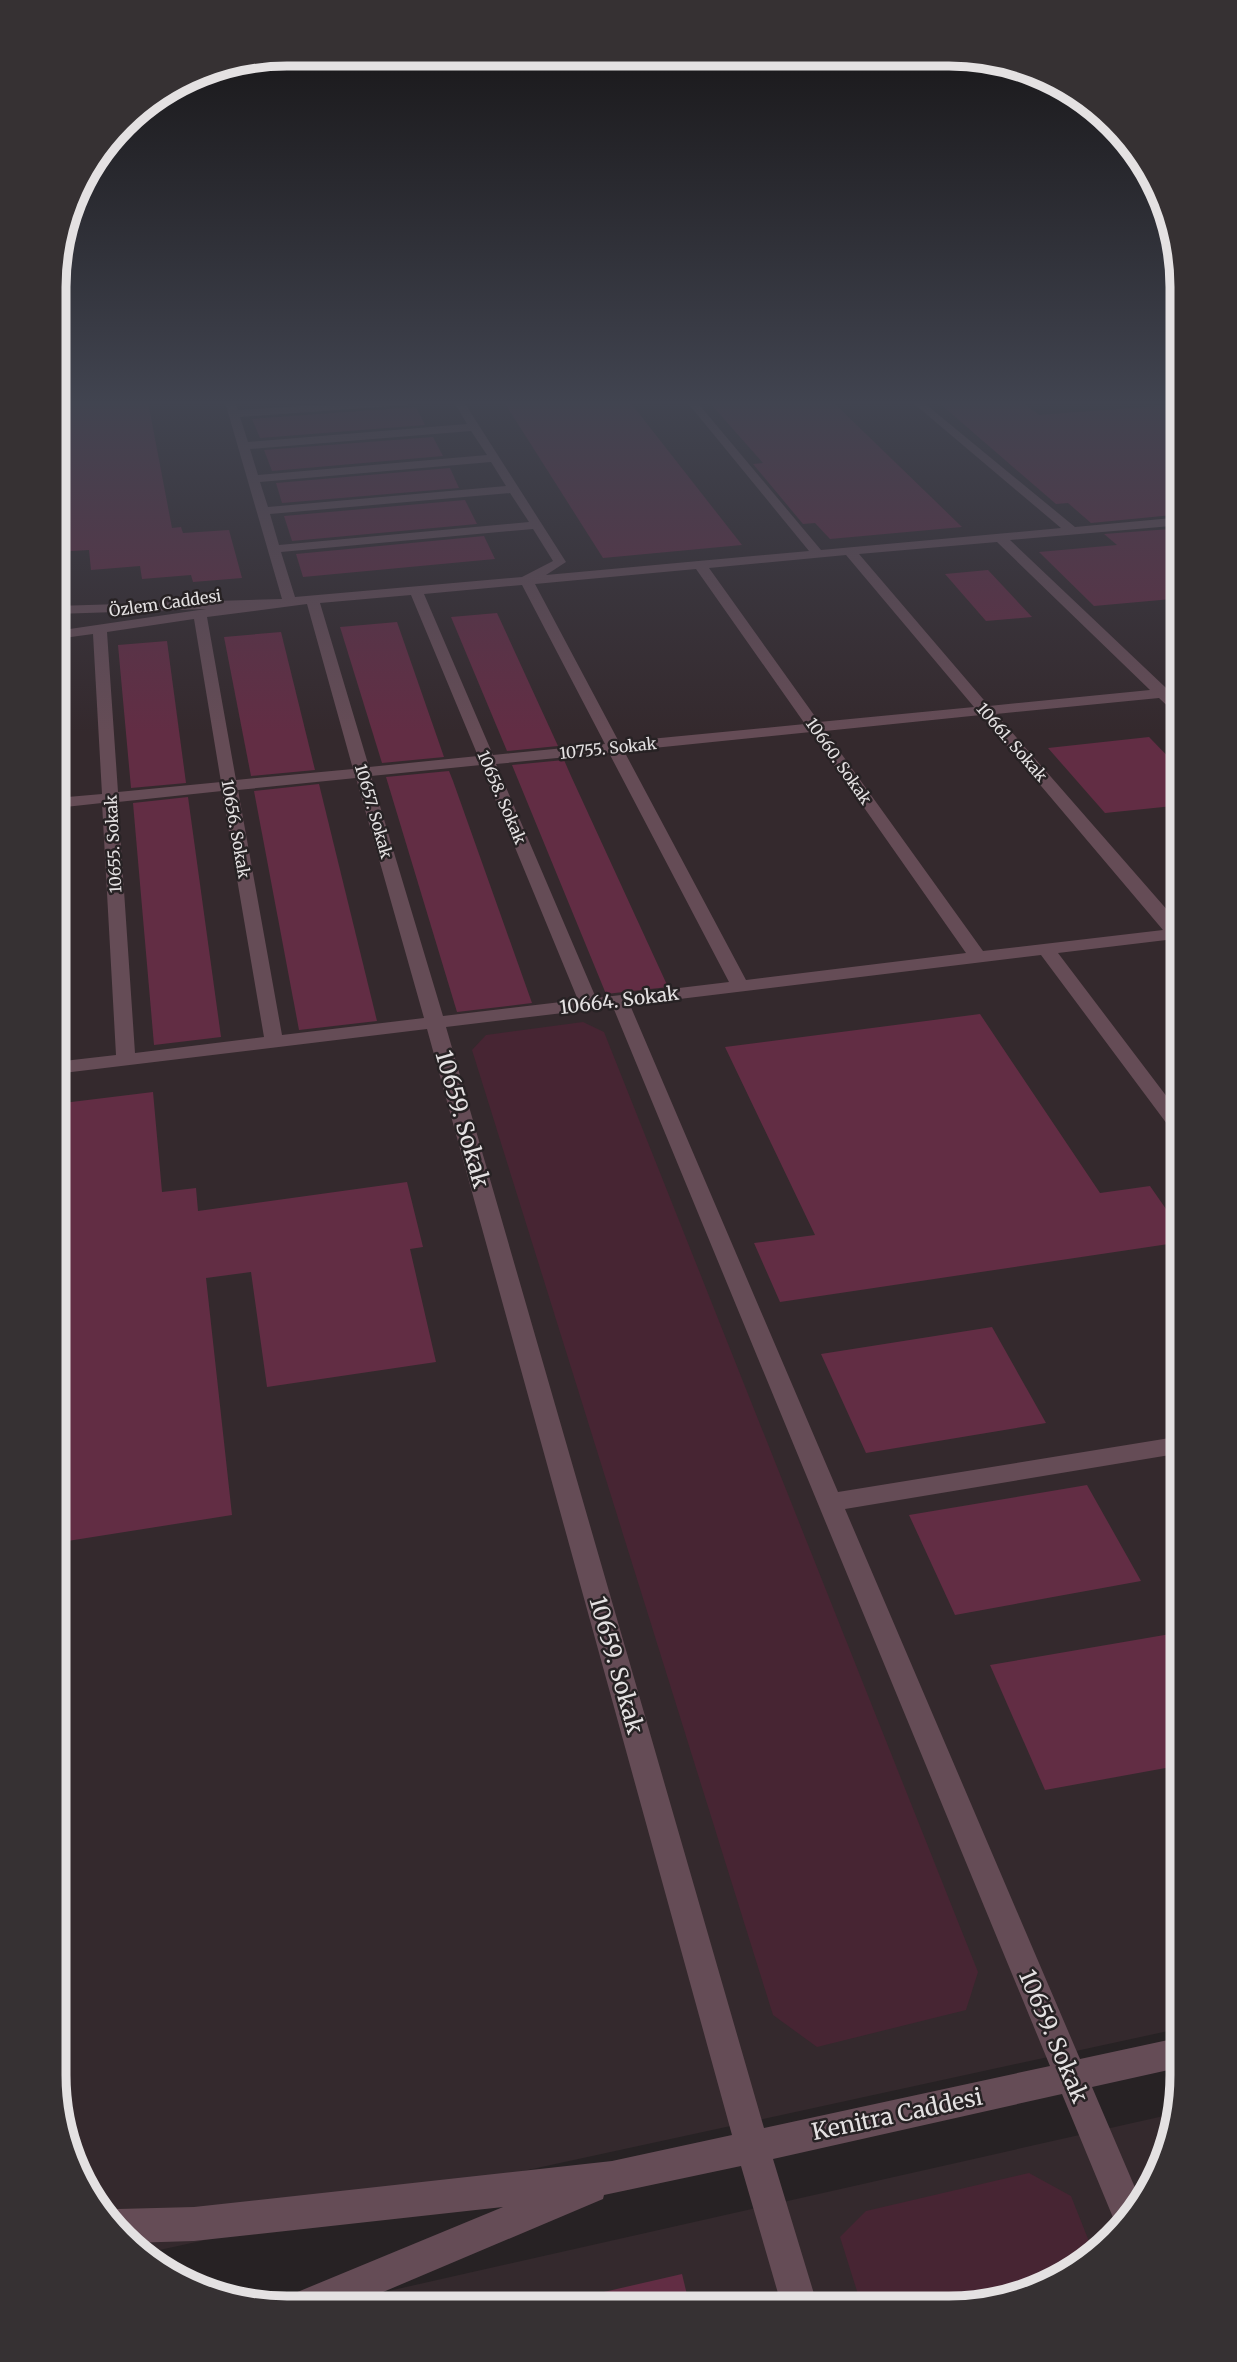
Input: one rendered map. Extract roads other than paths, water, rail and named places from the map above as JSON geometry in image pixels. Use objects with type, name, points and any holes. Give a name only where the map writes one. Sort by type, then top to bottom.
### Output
[{"type":"street","points":[[263,512],[274,549],[284,603]]},
{"type":"street","points":[[528,512],[560,562],[526,580],[740,986]]},
{"type":"street","points":[[783,512],[818,554]]},
{"type":"street","points":[[1049,512],[1072,531]]},
{"type":"street","name":"Özlem Caddesi","points":[[66,634],[312,600],[1170,522]]},
{"type":"street","points":[[274,549],[536,525]]},
{"type":"street","points":[[999,537],[1170,701]]},
{"type":"street","name":"10661. Sokak","points":[[849,551],[1170,923]]},
{"type":"street","name":"10660. Sokak","points":[[700,565],[978,957]]},
{"type":"street","name":"10658. Sokak","points":[[416,590],[589,1004]]},
{"type":"street","name":"10657. Sokak","points":[[312,600],[435,1022]]},
{"type":"street","name":"Özlem Caddesi","points":[[66,610],[284,603]]},
{"type":"street","name":"10656. Sokak","points":[[200,616],[274,1042]]},
{"type":"street","name":"10655. Sokak","points":[[100,629],[126,1059]]},
{"type":"street","name":"10755. Sokak","points":[[66,802],[1161,693]]},
{"type":"street","name":"10664. Sokak","points":[[66,1067],[1170,934]]},
{"type":"street","points":[[1045,949],[1170,1116]]},
{"type":"street","name":"10659. Sokak","points":[[619,1000],[1126,2208]]},
{"type":"street","name":"10659. Sokak","points":[[435,1022],[797,2296]]},
{"type":"street","points":[[830,1502],[1170,1446]]},
{"type":"street","name":"Kenitra Caddesi","points":[[612,2178],[1170,2055]]},
{"type":"street","points":[[126,2226],[194,2224],[612,2178]]},
{"type":"street","points":[[332,2296],[612,2178]]}]
